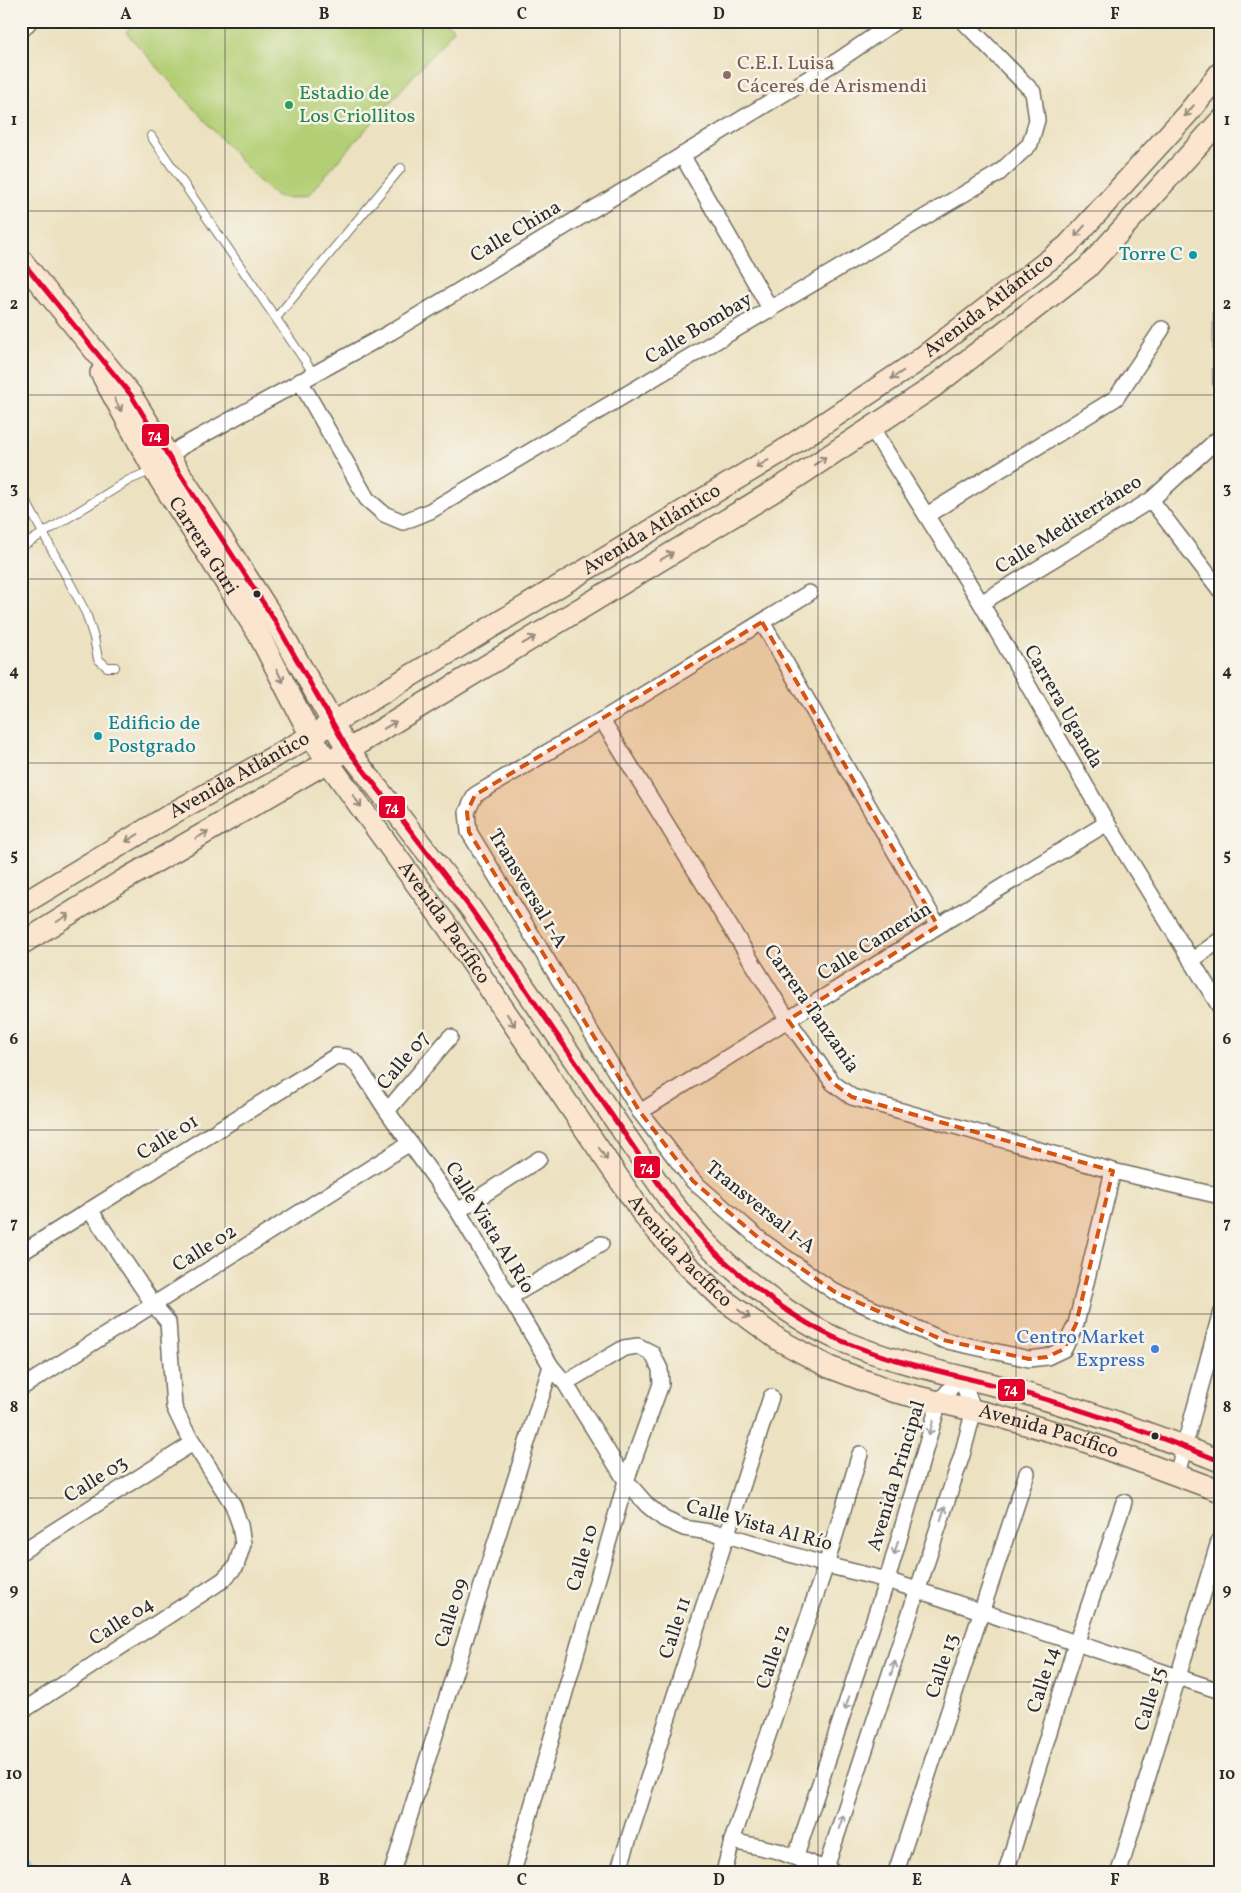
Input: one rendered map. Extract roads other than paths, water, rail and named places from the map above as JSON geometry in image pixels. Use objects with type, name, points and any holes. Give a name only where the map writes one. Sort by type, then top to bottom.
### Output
[{"type":"street","points":[[21,31],[30,21]]},
{"type":"street","name":"Calle China","points":[[161,463],[181,447],[391,332],[839,60],[896,21]]},
{"type":"street","name":"Calle Bombay","points":[[300,381],[367,499],[384,514],[403,522],[430,511],[999,173],[1030,144],[1036,120],[1033,92],[963,21]]},
{"type":"street","name":"Avenida Atlántico","points":[[21,905],[175,812],[311,736],[781,452],[915,363],[1066,246],[1188,114],[1220,73]]},
{"type":"street","name":"Avenida Atlántico","points":[[21,944],[124,880],[348,750],[788,483],[933,387],[1087,268],[1220,121]]},
{"type":"street","points":[[682,155],[771,310]]},
{"type":"street","name":"Carrera Guri","points":[[21,260],[131,394],[161,463],[258,633],[311,736],[328,762]]},
{"type":"street","points":[[927,515],[1116,398],[1162,329]]},
{"type":"street","name":"Carrera Uganda","points":[[871,427],[981,603],[1107,823],[1220,1007]]},
{"type":"street","name":"Calle Mediterráneo","points":[[981,603],[1151,500],[1220,437]]},
{"type":"street","name":"Carrera Guri","points":[[161,463],[275,621],[348,750]]},
{"type":"street","points":[[1151,500],[1220,590]]},
{"type":"street","points":[[602,720],[809,593]]},
{"type":"street","points":[[762,622],[938,926]]},
{"type":"street","name":"Transversal 1-A","points":[[602,720],[475,795],[467,812],[469,832],[640,1112],[693,1181],[762,1241],[835,1292],[943,1340],[1029,1359],[1047,1357],[1064,1349],[1076,1324],[1113,1171]]},
{"type":"street","name":"Carrera Tanzania","points":[[602,720],[788,1020],[833,1083],[852,1097],[1113,1171],[1220,1196]]},
{"type":"street","name":"Avenida Pacífico","points":[[348,750],[471,909],[668,1199],[705,1242],[743,1277],[796,1315],[841,1341],[901,1363],[1088,1411],[1185,1446],[1220,1461]]},
{"type":"street","name":"Avenida Pacífico","points":[[328,762],[447,926],[645,1217],[684,1262],[724,1300],[780,1340],[829,1367],[892,1391],[974,1410],[1079,1439],[1220,1491]]},
{"type":"street","name":"Calle Camerún","points":[[640,1112],[1107,823]]},
{"type":"street","points":[[1191,961],[1220,940]]},
{"type":"street","points":[[492,992],[512,968]]},
{"type":"street","name":"Calle 07","points":[[387,1111],[450,1037]]},
{"type":"street","name":"Calle Vista Al Río","points":[[336,1056],[347,1057],[356,1063],[387,1111],[458,1211],[551,1366],[565,1384],[626,1481],[664,1519],[684,1528],[727,1535],[826,1565],[887,1580],[918,1592],[1220,1691]]},
{"type":"street","name":"Calle 01","points":[[21,1253],[336,1056]]},
{"type":"street","name":"Calle 02","points":[[21,1388],[410,1143]]},
{"type":"street","points":[[458,1211],[539,1159]]},
{"type":"street","points":[[90,1210],[168,1322],[174,1407],[193,1442]]},
{"type":"street","points":[[510,1297],[601,1244]]},
{"type":"street","points":[[1178,1474],[1220,1315]]},
{"type":"street","name":"Calle 10","points":[[513,1872],[626,1481],[661,1384],[660,1370],[652,1353],[638,1346],[624,1348],[565,1384]]},
{"type":"street","name":"Calle 09","points":[[392,1872],[551,1366]]},
{"type":"street","points":[[732,1840],[796,1856],[829,1870],[962,1455],[974,1410],[960,1377]]},
{"type":"street","name":"Avenida Principal","points":[[796,1856],[887,1580],[939,1402],[960,1377]]},
{"type":"street","name":"Calle 11","points":[[618,1872],[771,1397]]},
{"type":"street","name":"Calle 03","points":[[21,1552],[193,1442]]},
{"type":"street","name":"Calle 04","points":[[24,1707],[223,1580],[236,1566],[243,1544],[240,1525],[233,1505],[193,1442]]},
{"type":"street","name":"Calle 12","points":[[724,1872],[732,1840],[826,1565],[860,1454]]},
{"type":"street","name":"Calle 13","points":[[896,1872],[982,1613],[1026,1473]]},
{"type":"street","name":"Calle 14","points":[[1006,1872],[1076,1644],[1124,1502]]},
{"type":"street","name":"Calle 15","points":[[1119,1872],[1220,1538]]},
{"type":"lane","points":[[151,136],[314,374]]},
{"type":"lane","points":[[276,318],[401,168]]},
{"type":"lane","points":[[1220,305],[1218,307],[1217,383],[1220,386]]},
{"type":"lane","points":[[21,547],[129,480],[161,463]]},
{"type":"lane","points":[[21,492],[86,613],[98,659],[107,667],[115,667]]},
{"type":"waterway","points":[[21,1856],[32,1864],[38,1872]]},
{"type":"place","name":"C.E.I. Luisa Cáceres de Arismendi","points":[[727,75]]},
{"type":"place","name":"Estadio de Los Criollitos","points":[[289,105]]},
{"type":"place","name":"Torre C","points":[[1193,255]]},
{"type":"place","name":"Edificio de Postgrado","points":[[98,736]]},
{"type":"place","name":"Centro Market Express","points":[[1155,1349]]}]
